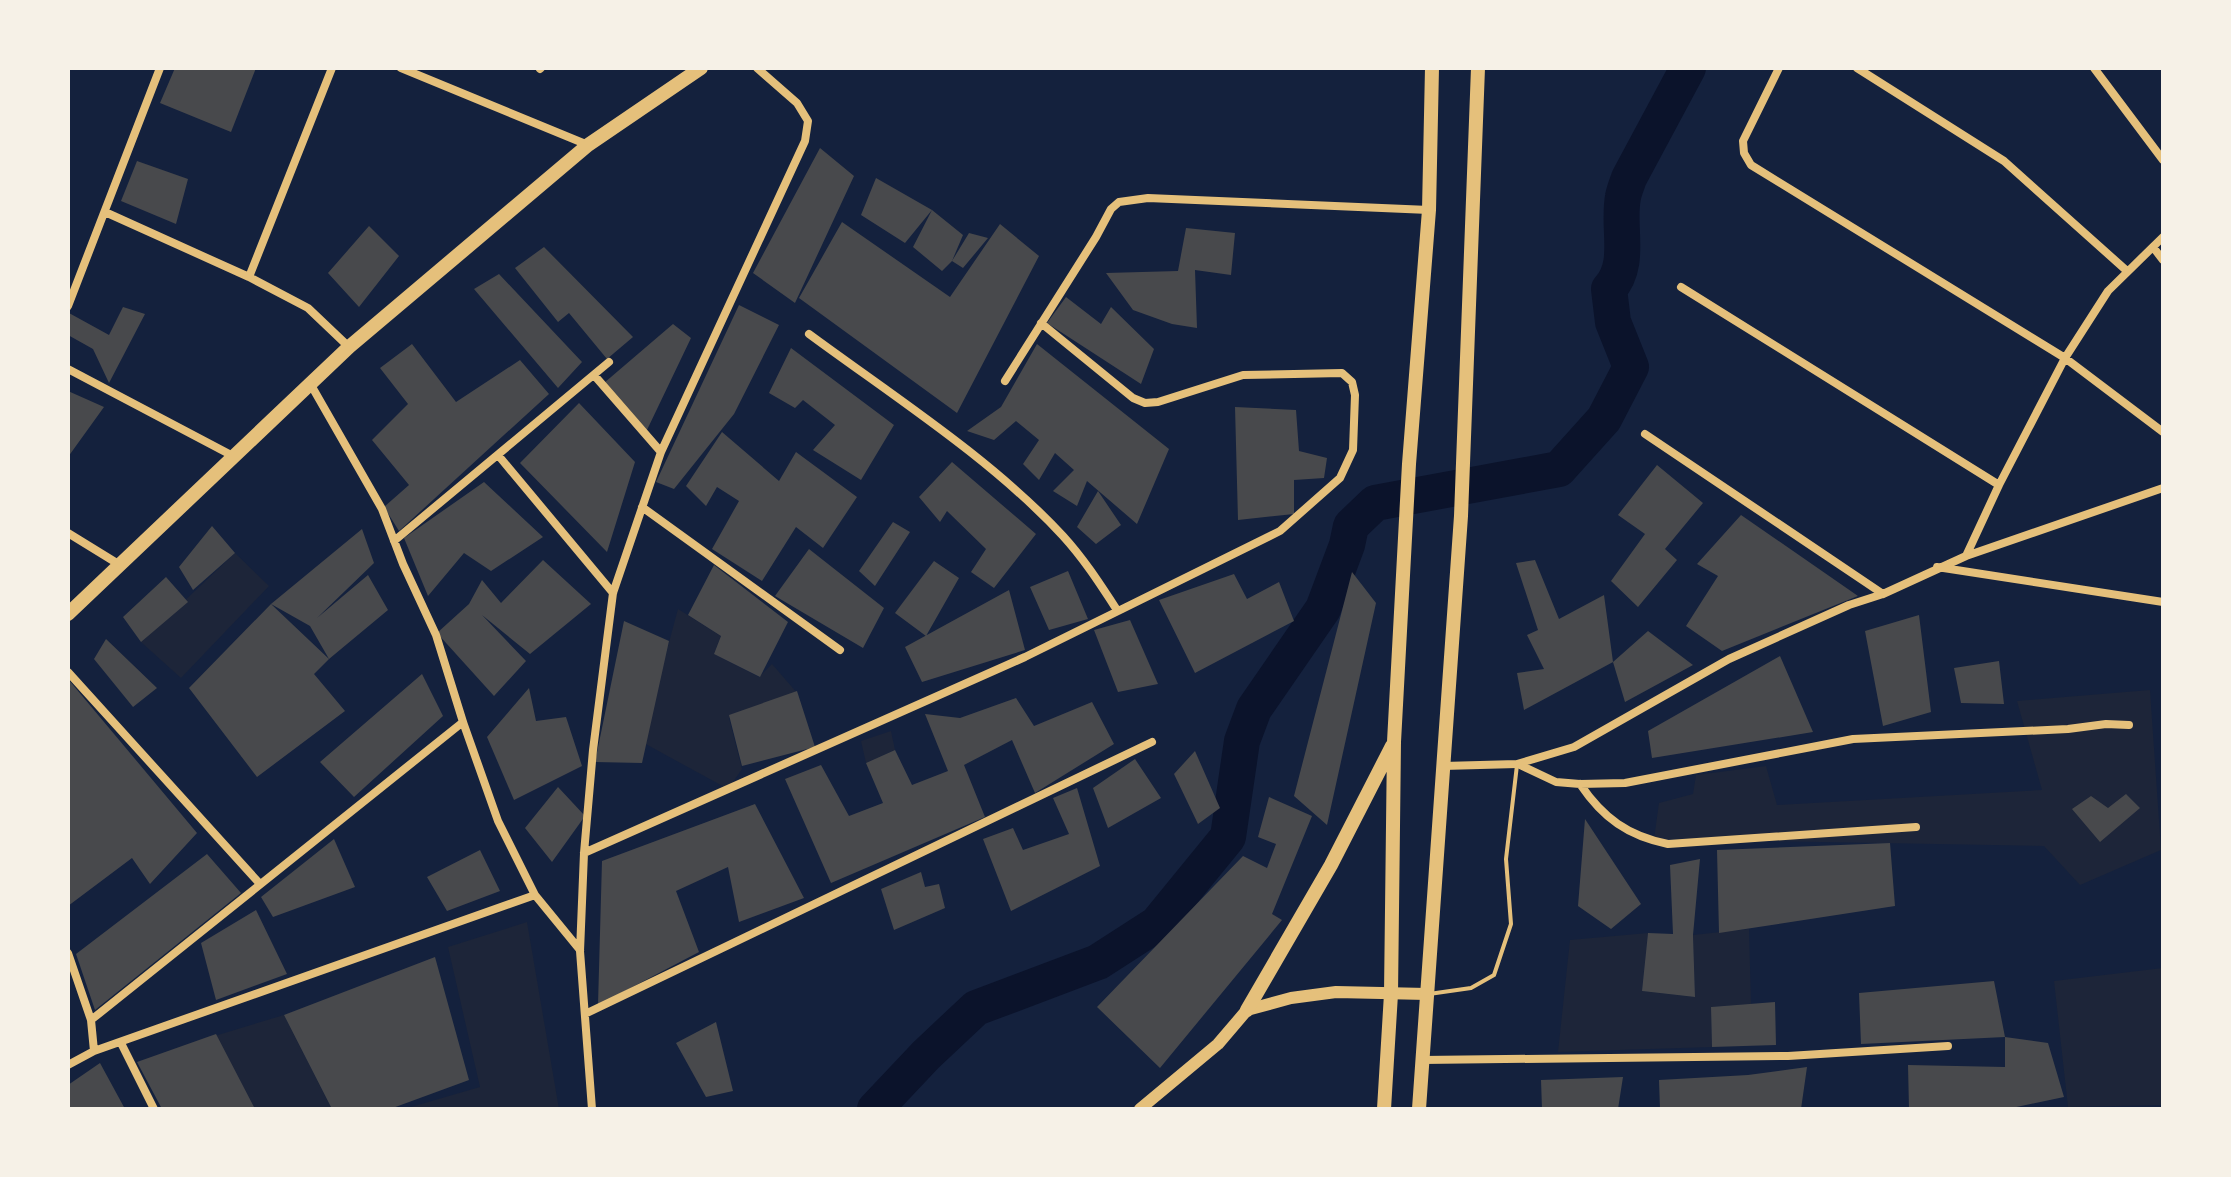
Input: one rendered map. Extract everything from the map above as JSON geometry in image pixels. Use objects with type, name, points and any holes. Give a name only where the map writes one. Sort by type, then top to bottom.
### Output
[{"type":"main road","points":[[68,614],[349,347],[588,145],[701,68]]},
{"type":"main road","points":[[1384,1109],[1391,994],[1394,742],[1409,464],[1429,210],[1432,68]]},
{"type":"main road","points":[[1419,1109],[1461,516],[1478,68]]},
{"type":"main road","points":[[1140,1109],[1218,1044],[1247,1010],[1331,865],[1394,742]]},
{"type":"main road","points":[[1247,1010],[1314,995],[1359,992],[1427,994]]},
{"type":"street","points":[[68,306],[160,68]]},
{"type":"street","points":[[249,277],[332,68]]},
{"type":"street","points":[[401,68],[588,145]]},
{"type":"street","points":[[592,1109],[580,951],[593,750],[613,593],[661,452],[805,141],[808,121],[797,103],[757,68]]},
{"type":"street","points":[[1779,68],[1743,141],[1744,153],[1751,165],[2065,358],[2163,432]]},
{"type":"street","points":[[1857,68],[2004,161],[2127,271]]},
{"type":"street","points":[[2094,68],[2163,160]]},
{"type":"street","points":[[1005,381],[1111,209],[1119,202],[1148,198],[1429,210]]},
{"type":"street","points":[[105,212],[249,277],[308,308],[349,347]]},
{"type":"street","points":[[1966,556],[2065,358],[2108,291],[2163,237]]},
{"type":"street","points":[[2153,247],[2163,260]]},
{"type":"street","points":[[1681,287],[1999,485]]},
{"type":"street","points":[[584,853],[1025,657],[1280,531],[1340,478],[1353,450],[1355,395],[1352,382],[1342,373],[1243,375],[1158,402],[1145,403],[1133,398],[1041,323]]},
{"type":"street","points":[[809,334],[992,470],[1029,502],[1090,568],[1117,610]]},
{"type":"street","points":[[394,541],[609,362]]},
{"type":"street","points":[[68,369],[233,456]]},
{"type":"street","points":[[594,375],[661,452]]},
{"type":"street","points":[[311,385],[382,509],[436,635],[498,821],[535,895],[580,951]]},
{"type":"street","points":[[1645,434],[1883,594]]},
{"type":"street","points":[[498,455],[613,593]]},
{"type":"street","points":[[1442,766],[1517,764],[1574,747],[1729,659],[1849,605],[1883,594],[1936,567],[2163,488]]},
{"type":"street","points":[[642,507],[840,650]]},
{"type":"street","points":[[68,533],[121,566]]},
{"type":"street","points":[[1936,567],[2163,602]]},
{"type":"street","points":[[68,672],[260,884]]},
{"type":"street","points":[[91,1020],[463,722]]},
{"type":"street","points":[[1517,764],[1548,779],[1580,784],[1625,783],[1853,739],[2129,725]]},
{"type":"street","points":[[585,1014],[1152,742]]},
{"type":"street","points":[[1580,784],[1607,818],[1625,831],[1646,840],[1668,844],[1916,827]]},
{"type":"street","points":[[68,1065],[94,1051],[535,895]]},
{"type":"street","points":[[68,953],[91,1020],[94,1051]]},
{"type":"street","points":[[121,1043],[154,1109]]},
{"type":"street","points":[[1422,1060],[1788,1056],[1948,1046]]},
{"type":"lane","points":[[1427,994],[1471,988],[1494,975],[1511,924],[1506,859],[1517,764]]},
{"type":"shaded area","points":[[235,553],[269,586],[181,678],[141,642]]},
{"type":"shaded area","points":[[678,609],[721,636],[714,654],[759,677],[772,664],[798,694],[729,718],[742,769],[728,789],[642,742]]},
{"type":"shaded area","points":[[2150,690],[2161,850],[2080,885],[2044,846],[1654,839],[1659,803],[1693,794],[1696,775],[1766,766],[1777,805],[2042,790],[2017,701]]},
{"type":"shaded area","points":[[891,731],[895,750],[866,763],[861,741]]},
{"type":"shaded area","points":[[527,922],[559,1109],[404,1109],[480,1087],[448,947]]},
{"type":"shaded area","points":[[1749,929],[1751,1004],[1711,1007],[1712,1047],[1558,1052],[1570,940],[1648,933],[1642,991],[1695,997],[1693,935]]},
{"type":"shaded area","points":[[2163,968],[2163,1105],[2068,1107],[2054,981]]},
{"type":"shaded area","points":[[284,1015],[332,1109],[244,1109],[208,1038]]},
{"type":"building","points":[[175,68],[256,68],[231,132],[160,103]]},
{"type":"building","points":[[820,148],[854,176],[795,303],[753,273]]},
{"type":"building","points":[[137,161],[188,179],[176,224],[121,201]]},
{"type":"building","points":[[876,178],[932,210],[905,243],[861,215]]},
{"type":"building","points":[[932,210],[963,235],[952,261],[942,271],[913,247]]},
{"type":"building","points":[[842,222],[950,297],[1000,224],[1039,256],[957,413],[799,298]]},
{"type":"building","points":[[369,226],[399,256],[359,307],[328,273]]},
{"type":"building","points":[[1186,228],[1235,233],[1231,275],[1195,270],[1197,328],[1172,324],[1133,310],[1106,273],[1178,271]]},
{"type":"building","points":[[969,233],[988,238],[963,268],[952,261]]},
{"type":"building","points":[[544,247],[633,337],[607,359],[569,313],[558,322],[515,268]]},
{"type":"building","points":[[499,274],[582,362],[558,388],[474,289]]},
{"type":"building","points":[[1066,297],[1101,324],[1111,307],[1154,349],[1141,384],[1047,323]]},
{"type":"building","points":[[739,305],[779,325],[734,414],[674,489],[656,482]]},
{"type":"building","points":[[123,307],[145,314],[109,383],[93,349],[68,335],[68,315],[109,335]]},
{"type":"building","points":[[673,324],[691,338],[646,432],[604,383]]},
{"type":"building","points":[[412,344],[456,402],[520,360],[549,394],[399,531],[384,507],[409,485],[372,440],[408,404],[380,368]]},
{"type":"building","points":[[1037,344],[1169,449],[1137,524],[1087,481],[1077,506],[1053,491],[1074,470],[1055,453],[1039,480],[1023,464],[1039,440],[1016,421],[994,440],[967,431],[1001,407]]},
{"type":"building","points":[[791,348],[894,425],[861,480],[813,450],[835,425],[803,400],[795,408],[769,393]]},
{"type":"building","points":[[68,391],[104,407],[68,457]]},
{"type":"building","points":[[579,403],[635,462],[607,552],[520,463]]},
{"type":"building","points":[[1235,407],[1296,410],[1299,451],[1327,458],[1324,478],[1294,480],[1294,514],[1238,520]]},
{"type":"building","points":[[722,432],[779,481],[796,452],[857,497],[823,548],[796,527],[762,581],[712,549],[739,501],[717,487],[706,506],[686,486]]},
{"type":"building","points":[[952,462],[1036,534],[994,588],[971,572],[986,549],[947,511],[940,522],[919,497]]},
{"type":"building","points":[[1657,465],[1703,503],[1665,549],[1677,560],[1638,607],[1611,581],[1645,534],[1618,515]]},
{"type":"building","points":[[484,482],[543,537],[491,571],[464,553],[428,596],[404,538]]},
{"type":"building","points":[[1098,491],[1121,525],[1096,544],[1077,527]]},
{"type":"building","points":[[1741,515],[1858,596],[1722,651],[1686,626],[1718,576],[1697,564]]},
{"type":"building","points":[[893,522],[910,532],[875,586],[859,571]]},
{"type":"building","points":[[212,526],[235,553],[193,590],[179,567]]},
{"type":"building","points":[[362,529],[374,563],[317,618],[368,575],[388,610],[329,659],[310,626],[271,604]]},
{"type":"building","points":[[809,549],[884,608],[863,648],[775,596]]},
{"type":"building","points":[[543,560],[591,604],[530,654],[482,615],[526,661],[494,696],[437,633],[469,604],[482,580],[501,603]]},
{"type":"building","points":[[1535,560],[1559,619],[1604,595],[1613,662],[1524,710],[1517,673],[1544,669],[1527,635],[1538,630],[1516,563]]},
{"type":"building","points":[[934,561],[959,578],[926,636],[895,613]]},
{"type":"building","points":[[714,565],[788,622],[760,677],[714,654],[721,636],[688,615]]},
{"type":"building","points":[[1068,571],[1088,619],[1049,630],[1030,587]]},
{"type":"building","points":[[1352,572],[1376,603],[1327,825],[1294,796]]},
{"type":"building","points":[[1234,574],[1247,599],[1279,582],[1294,621],[1195,673],[1159,600]]},
{"type":"building","points":[[166,577],[188,602],[141,642],[123,617]]},
{"type":"building","points":[[1009,590],[1025,650],[922,682],[905,647]]},
{"type":"building","points":[[271,604],[329,659],[314,674],[345,711],[257,777],[189,688]]},
{"type":"building","points":[[1919,615],[1931,712],[1883,726],[1865,631]]},
{"type":"building","points":[[1130,620],[1158,684],[1118,692],[1094,630]]},
{"type":"building","points":[[624,621],[669,641],[642,763],[595,762]]},
{"type":"building","points":[[1648,631],[1693,665],[1625,702],[1613,662]]},
{"type":"building","points":[[106,639],[157,688],[133,707],[94,659]]},
{"type":"building","points":[[1780,656],[1813,732],[1652,758],[1648,731]]},
{"type":"building","points":[[1999,661],[2004,704],[1961,703],[1954,668]]},
{"type":"building","points":[[422,674],[443,716],[354,797],[320,762]]},
{"type":"building","points":[[68,679],[197,833],[150,884],[132,858],[68,906]]},
{"type":"building","points":[[529,688],[536,721],[566,717],[582,766],[514,800],[487,737]]},
{"type":"building","points":[[797,691],[815,747],[742,766],[729,715]]},
{"type":"building","points":[[1016,698],[1034,726],[1092,702],[1114,744],[1035,793],[1012,740],[964,765],[985,817],[831,883],[785,779],[821,765],[849,816],[883,803],[866,763],[895,750],[912,785],[948,771],[925,714],[960,718]]},
{"type":"building","points":[[1195,751],[1220,808],[1198,824],[1174,774]]},
{"type":"building","points":[[1135,759],[1161,798],[1108,828],[1093,788]]},
{"type":"building","points":[[558,787],[585,816],[552,862],[525,828]]},
{"type":"building","points":[[1077,788],[1100,866],[1011,911],[983,839],[1013,828],[1023,850],[1069,834],[1053,798]]},
{"type":"building","points":[[2126,794],[2140,808],[2100,842],[2072,809],[2091,796],[2108,808]]},
{"type":"building","points":[[1269,797],[1312,816],[1272,914],[1282,920],[1160,1068],[1097,1007],[1243,856],[1267,868],[1276,844],[1258,837]]},
{"type":"building","points":[[755,804],[804,898],[739,922],[728,867],[676,891],[699,952],[598,1005],[602,861]]},
{"type":"building","points":[[1585,819],[1641,904],[1611,929],[1578,906]]},
{"type":"building","points":[[334,839],[355,887],[273,917],[261,897]]},
{"type":"building","points":[[1890,843],[1895,906],[1719,933],[1717,850]]},
{"type":"building","points":[[480,850],[500,891],[447,911],[427,877]]},
{"type":"building","points":[[207,854],[241,893],[95,1010],[76,954]]},
{"type":"building","points":[[1700,859],[1693,935],[1695,997],[1642,991],[1648,933],[1673,934],[1670,865]]},
{"type":"building","points":[[921,872],[925,887],[939,884],[945,908],[894,930],[881,889]]},
{"type":"building","points":[[256,910],[287,974],[216,1000],[201,943]]},
{"type":"building","points":[[435,957],[469,1080],[390,1109],[332,1109],[284,1015]]},
{"type":"building","points":[[1994,981],[2005,1037],[1861,1044],[1859,993]]},
{"type":"building","points":[[1775,1002],[1776,1045],[1712,1047],[1711,1007]]},
{"type":"building","points":[[716,1022],[733,1091],[706,1097],[676,1043]]},
{"type":"building","points":[[216,1034],[255,1109],[162,1109],[137,1062]]},
{"type":"building","points":[[2005,1037],[2048,1043],[2064,1097],[2007,1109],[1909,1109],[1908,1065],[2005,1067]]},
{"type":"building","points":[[100,1063],[125,1109],[68,1109],[68,1085]]},
{"type":"building","points":[[1807,1067],[1801,1109],[1660,1109],[1659,1080],[1748,1075]]},
{"type":"building","points":[[1623,1077],[1618,1109],[1542,1109],[1541,1080]]},
{"type":"waterway","points":[[875,1109],[976,1008],[1098,962],[1157,924],[1228,837],[1242,741],[1254,709],[1323,609],[1351,526],[1375,503],[1559,469],[1604,419],[1631,367],[1613,322],[1609,289],[1616,279],[1622,257],[1623,195],[1629,178],[1688,68]]}]
